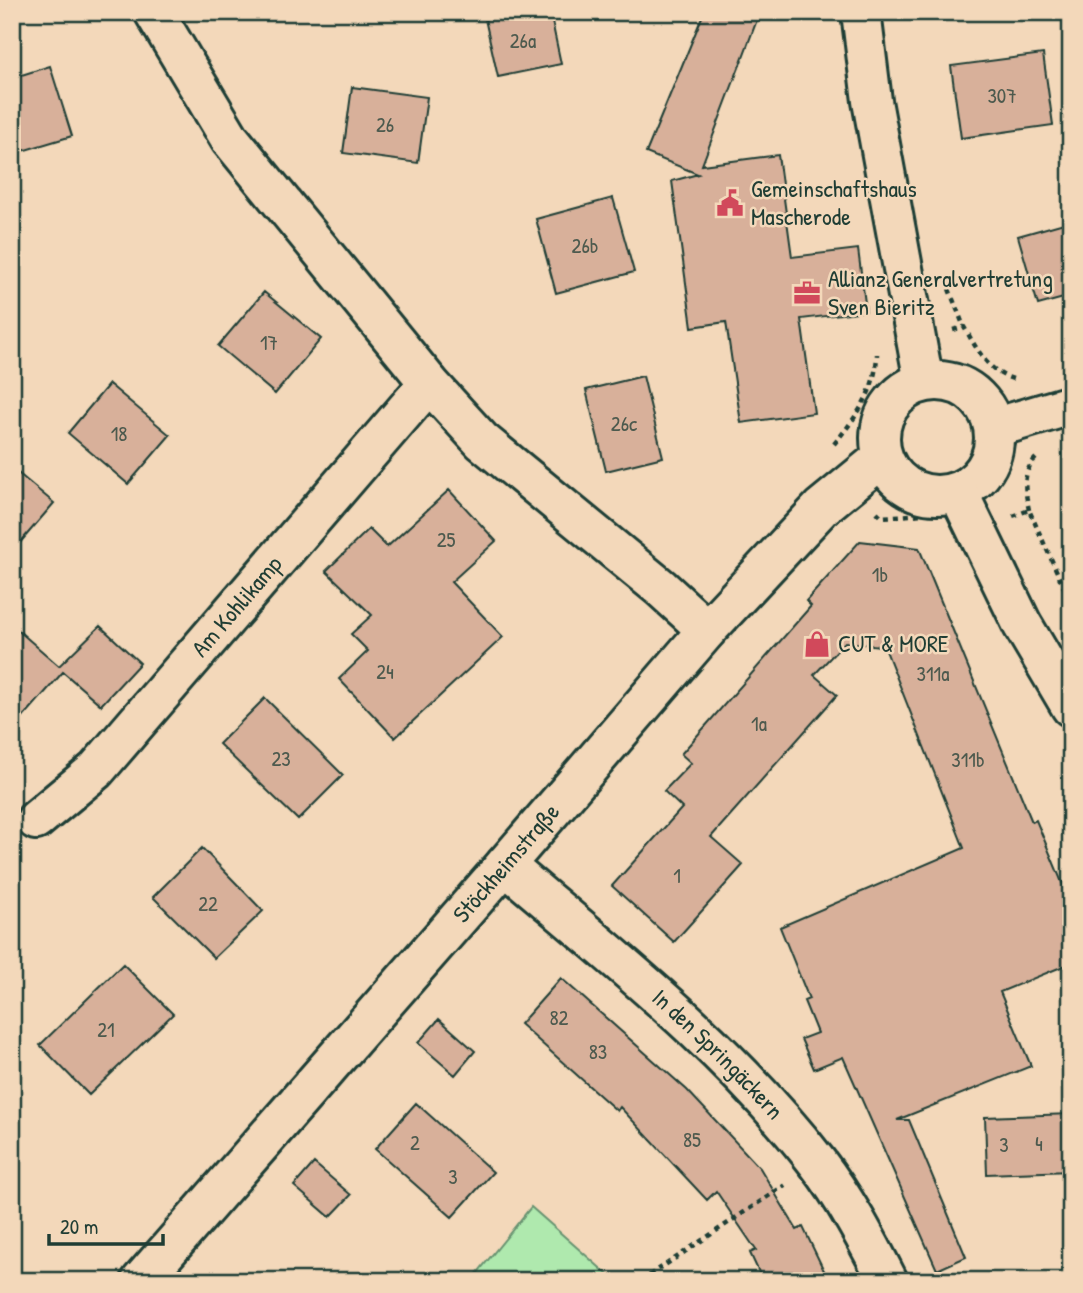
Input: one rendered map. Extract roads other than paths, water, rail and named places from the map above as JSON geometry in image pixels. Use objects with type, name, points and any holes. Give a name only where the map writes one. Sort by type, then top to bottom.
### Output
[{"type":"main road","points":[[155,12],[230,139],[429,383],[482,441],[662,588],[708,630]]},
{"type":"main road","points":[[861,12],[872,101],[924,382]]},
{"type":"main road","points":[[939,380],[968,390],[981,400],[989,412],[994,428],[995,444],[991,459],[978,479],[958,492],[940,496],[922,494],[905,486],[891,474],[882,458],[879,439],[882,419],[891,402],[906,390],[924,382],[939,380]]},
{"type":"main road","name":"Am Kohlikamp","points":[[36,820],[96,770],[429,383]]},
{"type":"main road","points":[[994,428],[1071,405]]},
{"type":"main road","name":"Stöckheimstraße","points":[[141,1281],[708,630],[821,508],[882,458]]},
{"type":"main road","points":[[958,492],[1022,624],[1071,707]]},
{"type":"main road","name":"In den Springäckern","points":[[505,865],[657,995],[738,1072],[818,1163],[844,1202],[888,1281]]},
{"type":"place","name":"Gemeinschaftshaus Mascherode","points":[[730,203]]},
{"type":"place","name":"Allianz Generalvertretung Sven Bieritz","points":[[807,293]]},
{"type":"place","name":"CUT & MORE","points":[[817,644]]}]
